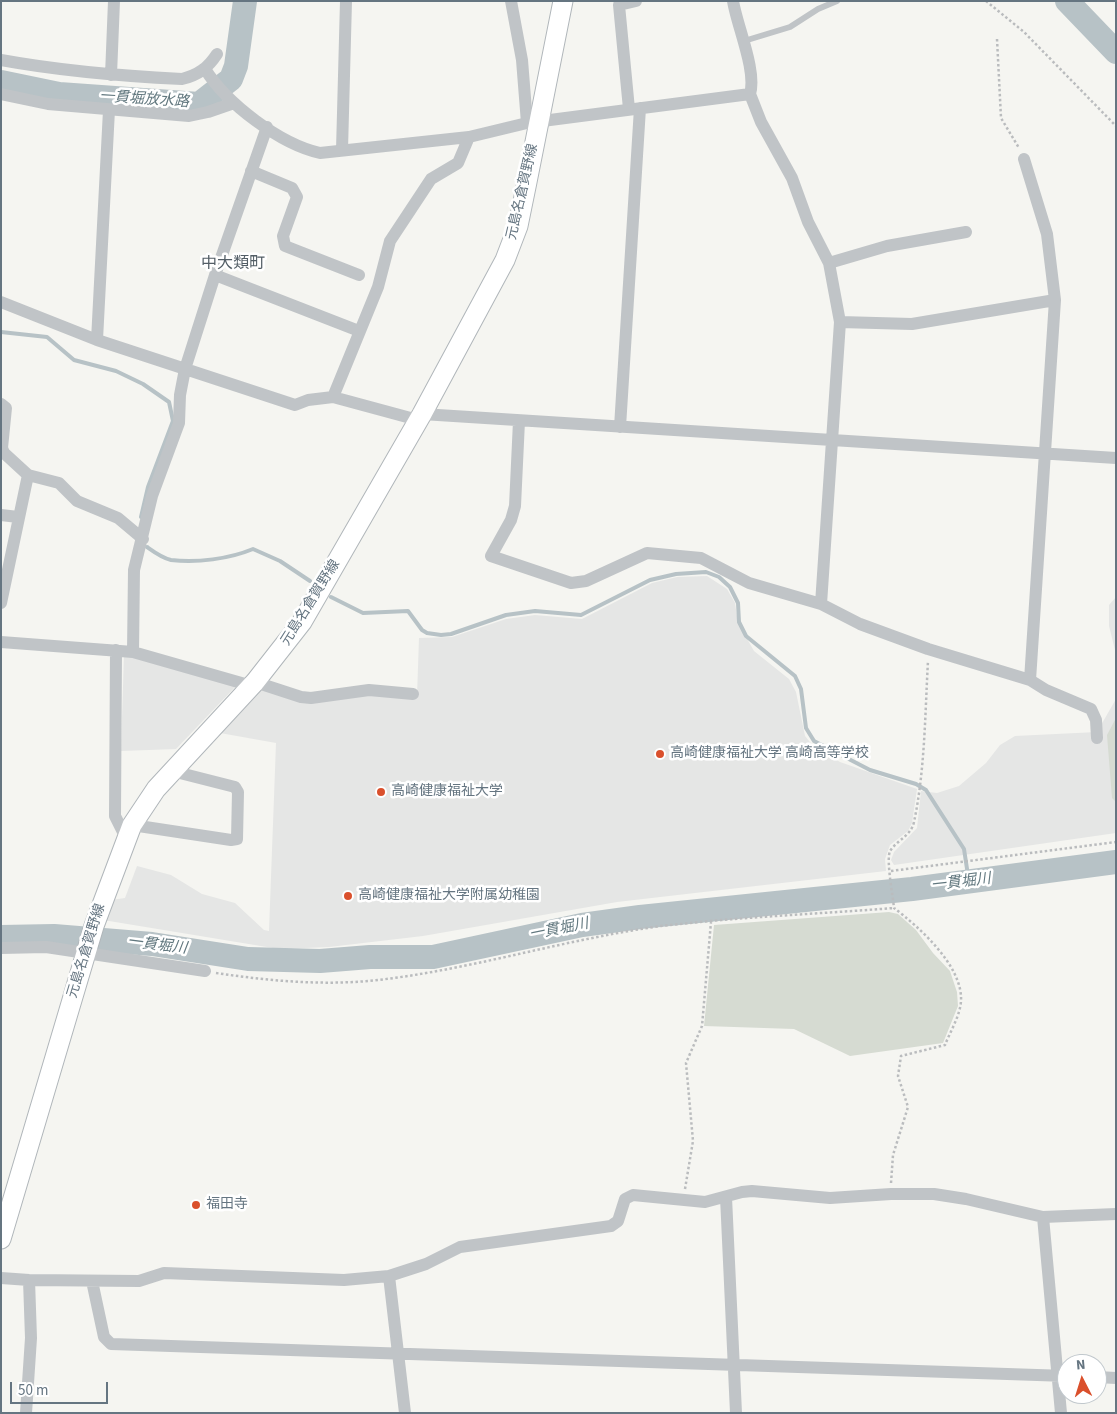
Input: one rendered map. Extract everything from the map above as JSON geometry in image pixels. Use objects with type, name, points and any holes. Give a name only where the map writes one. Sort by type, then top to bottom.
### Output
[{"type":"main road","name":"元島名倉賀野線","points":[[1,1239],[94,926],[129,831],[143,806],[172,771],[253,684],[302,622],[420,417],[505,260],[518,226],[532,123],[564,1]]},
{"type":"street","points":[[111,75],[114,1]]},
{"type":"street","points":[[342,150],[346,1]]},
{"type":"street","points":[[510,1],[532,123]]},
{"type":"street","points":[[620,427],[635,109],[618,5],[636,1]]},
{"type":"street","points":[[734,1],[736,19],[744,41],[752,86],[750,94],[761,122],[792,178],[808,222],[829,263],[840,322],[821,604]]},
{"type":"street","points":[[207,73],[217,54]]},
{"type":"street","points":[[1,60],[111,75],[182,79],[207,73]]},
{"type":"street","points":[[207,73],[231,99],[267,127],[301,148],[320,153],[469,137],[532,123],[750,94]]},
{"type":"street","points":[[1,94],[48,104],[189,116],[208,112],[231,99]]},
{"type":"street","points":[[97,340],[109,110]]},
{"type":"street","points":[[133,652],[134,570],[152,496],[179,423],[180,395],[185,369],[215,275],[267,127]]},
{"type":"street","points":[[333,397],[378,287],[390,241],[431,180],[458,163],[469,137]]},
{"type":"street","points":[[1024,159],[1047,234],[1055,300],[1030,680]]},
{"type":"street","points":[[252,171],[292,188],[297,197],[283,236],[285,246],[359,275]]},
{"type":"street","points":[[829,263],[887,246],[966,232]]},
{"type":"street","points":[[215,275],[359,331]]},
{"type":"street","points":[[840,322],[912,324],[1055,300]]},
{"type":"street","points":[[1,302],[97,340],[295,405],[308,400],[333,397],[420,417],[519,421],[1116,458]]},
{"type":"street","points":[[1,404],[6,408],[2,448],[4,453],[28,475],[59,483],[77,500],[122,521],[143,539]]},
{"type":"street","points":[[519,421],[515,506],[510,520],[491,556],[571,583],[586,581],[647,553],[701,558],[749,582],[821,604],[860,624],[928,649],[1030,680],[1046,690],[1091,709],[1096,720],[1097,738]]},
{"type":"street","points":[[1,603],[28,475]]},
{"type":"street","points":[[1,515],[18,517]]},
{"type":"street","points":[[1,642],[133,652],[301,697],[311,698],[369,690],[413,694]]},
{"type":"street","points":[[116,650],[114,816],[129,831],[237,839],[238,792],[235,787],[172,771]]},
{"type":"street","points":[[1,948],[46,947],[205,972]]},
{"type":"street","points":[[1,1278],[139,1281],[164,1273],[344,1280],[389,1276],[426,1264],[460,1247],[611,1226],[618,1221],[625,1199],[634,1195],[705,1202],[752,1191],[830,1198],[891,1194],[934,1194],[966,1199],[1043,1217],[1116,1214]]},
{"type":"street","points":[[726,1197],[736,1413]]},
{"type":"street","points":[[1043,1217],[1059,1354]]},
{"type":"street","points":[[389,1276],[400,1355],[405,1413]]},
{"type":"street","points":[[26,1413],[31,1338],[29,1280]]},
{"type":"street","points":[[92,1281],[104,1337],[111,1344],[1057,1376]]},
{"type":"lane","points":[[744,41],[790,27],[818,9],[837,1]]},
{"type":"path","points":[[986,1],[1024,32],[1116,126]]},
{"type":"path","points":[[996,39],[1001,118],[1024,159]]},
{"type":"path","points":[[894,907],[891,871],[888,860],[891,851],[906,837],[914,824],[919,784],[928,649]]},
{"type":"path","points":[[891,871],[1116,842]]},
{"type":"path","points":[[205,972],[263,980],[320,983],[377,980],[420,974],[591,938],[661,926],[894,907],[920,928],[952,969],[961,1000],[945,1045],[901,1056],[898,1076],[908,1107],[893,1155],[891,1194]]},
{"type":"path","points":[[684,1200],[692,1141],[686,1063],[702,1026],[711,922]]},
{"type":"shaded area","name":"高崎健康福祉大学 高崎高等学校","points":[[707,576],[727,589],[735,603],[738,623],[754,651],[789,679],[796,692],[805,736],[814,747],[840,762],[917,789],[912,823],[908,831],[890,845],[885,859],[886,871],[617,902],[423,936],[329,947],[279,949],[103,920],[111,900],[125,898],[137,866],[171,875],[202,894],[235,903],[264,930],[269,931],[276,743],[220,733],[261,689],[345,695],[417,696],[419,638],[452,637],[506,619],[535,615],[582,619],[652,583],[677,577]]},
{"type":"shaded area","points":[[1116,597],[1116,654],[1109,626],[1109,605]]},
{"type":"shaded area","points":[[124,654],[237,685],[176,749],[121,751]]},
{"type":"shaded area","points":[[1116,699],[1116,833],[894,865],[891,860],[894,852],[917,828],[921,791],[937,793],[959,786],[986,763],[1000,745],[1015,736],[1097,732]]},
{"type":"shaded area","points":[[1116,718],[1116,802],[1112,798],[1107,735]]},
{"type":"shaded area","points":[[889,912],[898,914],[916,930],[933,953],[950,971],[957,992],[958,1006],[943,1043],[850,1056],[794,1029],[704,1026],[714,925]]},
{"type":"waterway","name":"一貫堀放水路","points":[[1,82],[59,94],[199,104],[231,79],[236,66],[245,1]]},
{"type":"waterway","points":[[1067,1],[1116,52]]},
{"type":"waterway","points":[[1,332],[47,337],[74,360],[116,371],[143,384],[169,402],[173,421],[148,487],[141,517]]},
{"type":"waterway","points":[[147,547],[164,558],[181,561],[223,558],[253,549],[280,561],[310,581]]},
{"type":"waterway","points":[[331,597],[363,613],[408,611],[422,630],[427,633],[441,635],[451,634],[506,615],[535,611],[581,615],[650,580],[676,574],[706,572],[719,577],[730,587],[738,603],[739,622],[746,636],[795,676],[801,689],[806,728],[814,741],[870,770],[916,784],[926,790],[964,849],[969,882]]},
{"type":"waterway","name":"一貫堀川","points":[[1,937],[54,936],[152,944],[248,959],[320,961],[370,957],[433,957],[582,925],[640,917],[912,889],[1116,862]]},
{"type":"place","name":"高崎健康福祉大学 高崎高等学校","points":[[660,754]]},
{"type":"place","name":"高崎健康福祉大学","points":[[381,792]]},
{"type":"place","name":"高崎健康福祉大学附属幼稚園","points":[[348,896]]},
{"type":"place","name":"福田寺","points":[[196,1205]]},
{"type":"district","name":"中大類町","points":[[233,264]]}]
